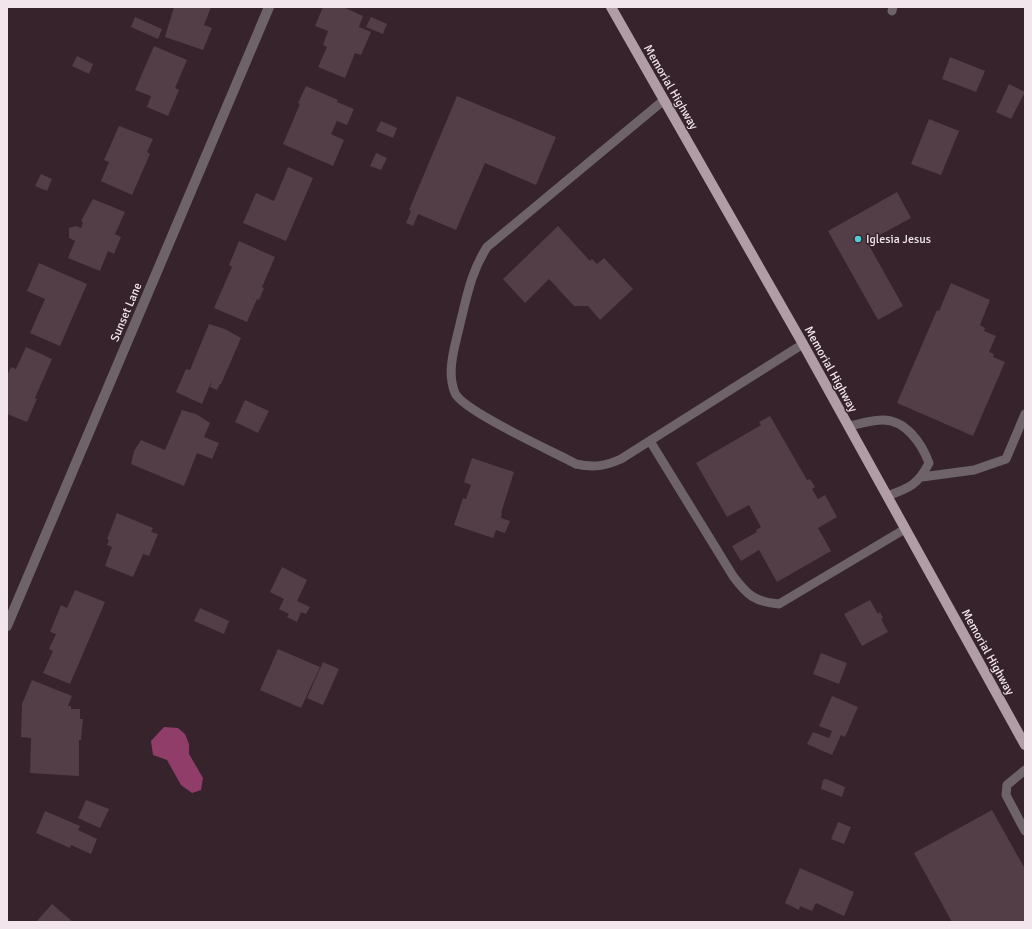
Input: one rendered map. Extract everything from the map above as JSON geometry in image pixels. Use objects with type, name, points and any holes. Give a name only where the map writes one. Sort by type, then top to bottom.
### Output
[{"type":"main road","name":"Memorial Highway","points":[[611,7],[803,344],[1025,745]]},
{"type":"street","name":"Sunset Lane","points":[[7,626],[269,7]]},
{"type":"lane","points":[[664,100],[487,247],[476,265],[470,283],[451,361],[452,381],[455,394],[462,402],[485,416],[576,464],[592,467],[606,466],[621,459],[803,344]]},
{"type":"lane","points":[[922,477],[974,470],[1006,459],[1025,414]]},
{"type":"lane","points":[[848,426],[882,420],[894,421],[911,433],[923,448],[929,463],[922,477],[910,488],[887,496]]},
{"type":"lane","points":[[650,441],[733,576],[744,591],[757,600],[779,604],[905,529]]},
{"type":"lane","points":[[1025,770],[1007,785],[1006,795],[1025,831]]},
{"type":"shaded area","points":[[164,727],[178,728],[185,734],[189,744],[189,754],[203,778],[201,790],[192,793],[181,785],[167,760],[153,755],[151,741]]},
{"type":"building","points":[[174,7],[211,7],[204,25],[212,28],[203,50],[165,37]]},
{"type":"building","points":[[323,7],[343,7],[363,16],[359,27],[371,32],[361,55],[355,53],[345,78],[318,67],[327,47],[323,45],[328,31],[315,26]]},
{"type":"building","points":[[135,17],[162,29],[158,39],[131,27]]},
{"type":"building","points":[[371,17],[387,24],[383,34],[366,27]]},
{"type":"building","points":[[154,46],[187,60],[175,88],[179,90],[168,116],[147,107],[151,96],[135,90]]},
{"type":"building","points":[[77,56],[93,64],[89,74],[72,66]]},
{"type":"building","points":[[950,57],[985,71],[976,92],[942,79]]},
{"type":"building","points":[[1009,84],[1025,92],[1011,119],[996,112]]},
{"type":"building","points":[[306,86],[338,100],[337,102],[354,109],[347,125],[337,121],[331,134],[344,140],[333,166],[283,144]]},
{"type":"building","points":[[457,96],[556,137],[536,185],[485,163],[456,230],[418,214],[413,226],[406,223],[411,211],[409,210]]},
{"type":"building","points":[[929,119],[959,131],[941,175],[911,164]]},
{"type":"building","points":[[381,121],[397,128],[393,138],[376,131]]},
{"type":"building","points":[[119,126],[153,139],[147,152],[150,154],[132,195],[101,181],[109,162],[104,160]]},
{"type":"building","points":[[376,153],[387,158],[381,170],[370,166]]},
{"type":"building","points":[[288,167],[313,178],[286,241],[243,223],[256,193],[274,201]]},
{"type":"building","points":[[41,174],[52,179],[47,191],[35,186]]},
{"type":"building","points":[[897,192],[911,218],[867,242],[903,306],[878,320],[828,231]]},
{"type":"building","points":[[93,199],[125,212],[115,234],[121,237],[114,254],[108,251],[100,271],[68,258],[75,241],[69,238],[69,228],[76,226],[81,228],[83,222],[81,221]]},
{"type":"building","points":[[558,226],[590,261],[592,259],[597,264],[604,258],[633,289],[600,320],[588,306],[574,306],[549,279],[525,303],[503,279]]},
{"type":"building","points":[[239,241],[275,257],[262,287],[264,288],[259,300],[257,299],[247,322],[214,308],[232,267],[229,265]]},
{"type":"building","points":[[39,263],[87,284],[60,346],[30,333],[45,299],[27,291]]},
{"type":"building","points":[[951,283],[990,300],[980,325],[985,328],[984,331],[996,336],[989,352],[994,354],[993,357],[1005,362],[973,436],[897,403],[937,310],[939,311]]},
{"type":"building","points":[[209,324],[225,329],[241,338],[221,384],[217,390],[210,387],[212,380],[202,404],[176,392],[186,369],[190,370]]},
{"type":"building","points":[[26,347],[52,359],[35,398],[37,399],[27,422],[7,414],[7,376],[11,367],[16,369]]},
{"type":"building","points":[[245,400],[269,411],[258,433],[235,422]]},
{"type":"building","points":[[182,410],[196,414],[210,423],[204,437],[219,443],[212,459],[197,453],[184,486],[131,464],[134,451],[141,440],[165,450]]},
{"type":"building","points":[[770,416],[807,480],[810,479],[815,487],[812,489],[818,499],[825,495],[837,517],[818,528],[831,551],[777,582],[759,550],[741,561],[732,546],[757,532],[756,530],[761,527],[749,505],[727,517],[696,463],[761,425],[759,422]]},
{"type":"building","points":[[472,458],[514,472],[501,513],[501,518],[510,521],[505,533],[496,530],[493,538],[454,525],[463,498],[466,499],[471,485],[464,482]]},
{"type":"building","points":[[117,513],[153,528],[151,532],[158,534],[149,556],[143,554],[133,577],[105,566],[112,547],[107,545],[109,540],[107,539]]},
{"type":"building","points":[[282,567],[307,580],[297,601],[310,607],[306,614],[301,612],[297,622],[287,617],[289,614],[279,609],[284,599],[270,592]]},
{"type":"building","points":[[75,590],[105,602],[70,684],[43,673],[53,651],[49,649],[56,634],[50,632],[61,605],[67,608]]},
{"type":"building","points":[[870,600],[878,614],[880,612],[883,618],[881,619],[888,632],[862,646],[844,614]]},
{"type":"building","points":[[200,608],[229,621],[224,634],[194,621]]},
{"type":"building","points":[[278,649],[320,667],[301,708],[260,690]]},
{"type":"building","points":[[821,653],[847,663],[839,684],[813,674]]},
{"type":"building","points":[[323,662],[339,669],[323,705],[307,698]]},
{"type":"building","points":[[32,680],[72,696],[68,706],[71,706],[71,709],[80,709],[80,719],[83,719],[81,740],[79,740],[79,776],[30,773],[31,738],[21,737],[22,704]]},
{"type":"building","points":[[832,696],[858,707],[845,737],[841,735],[832,755],[807,744],[813,732],[829,738],[832,731],[819,726]]},
{"type":"building","points":[[826,779],[845,787],[842,797],[821,789],[823,780]]},
{"type":"building","points":[[86,800],[109,809],[100,828],[78,818]]},
{"type":"building","points":[[992,810],[1025,869],[1025,922],[952,922],[914,853]]},
{"type":"building","points":[[45,811],[80,826],[78,830],[97,839],[91,854],[71,845],[70,848],[36,833]]},
{"type":"building","points":[[838,822],[851,827],[844,844],[831,839]]},
{"type":"building","points":[[800,868],[854,892],[844,916],[816,903],[812,911],[800,906],[799,910],[785,903]]},
{"type":"building","points":[[52,904],[73,922],[36,922]]},
{"type":"place","name":"Iglesia Jesus","points":[[858,239]]}]
